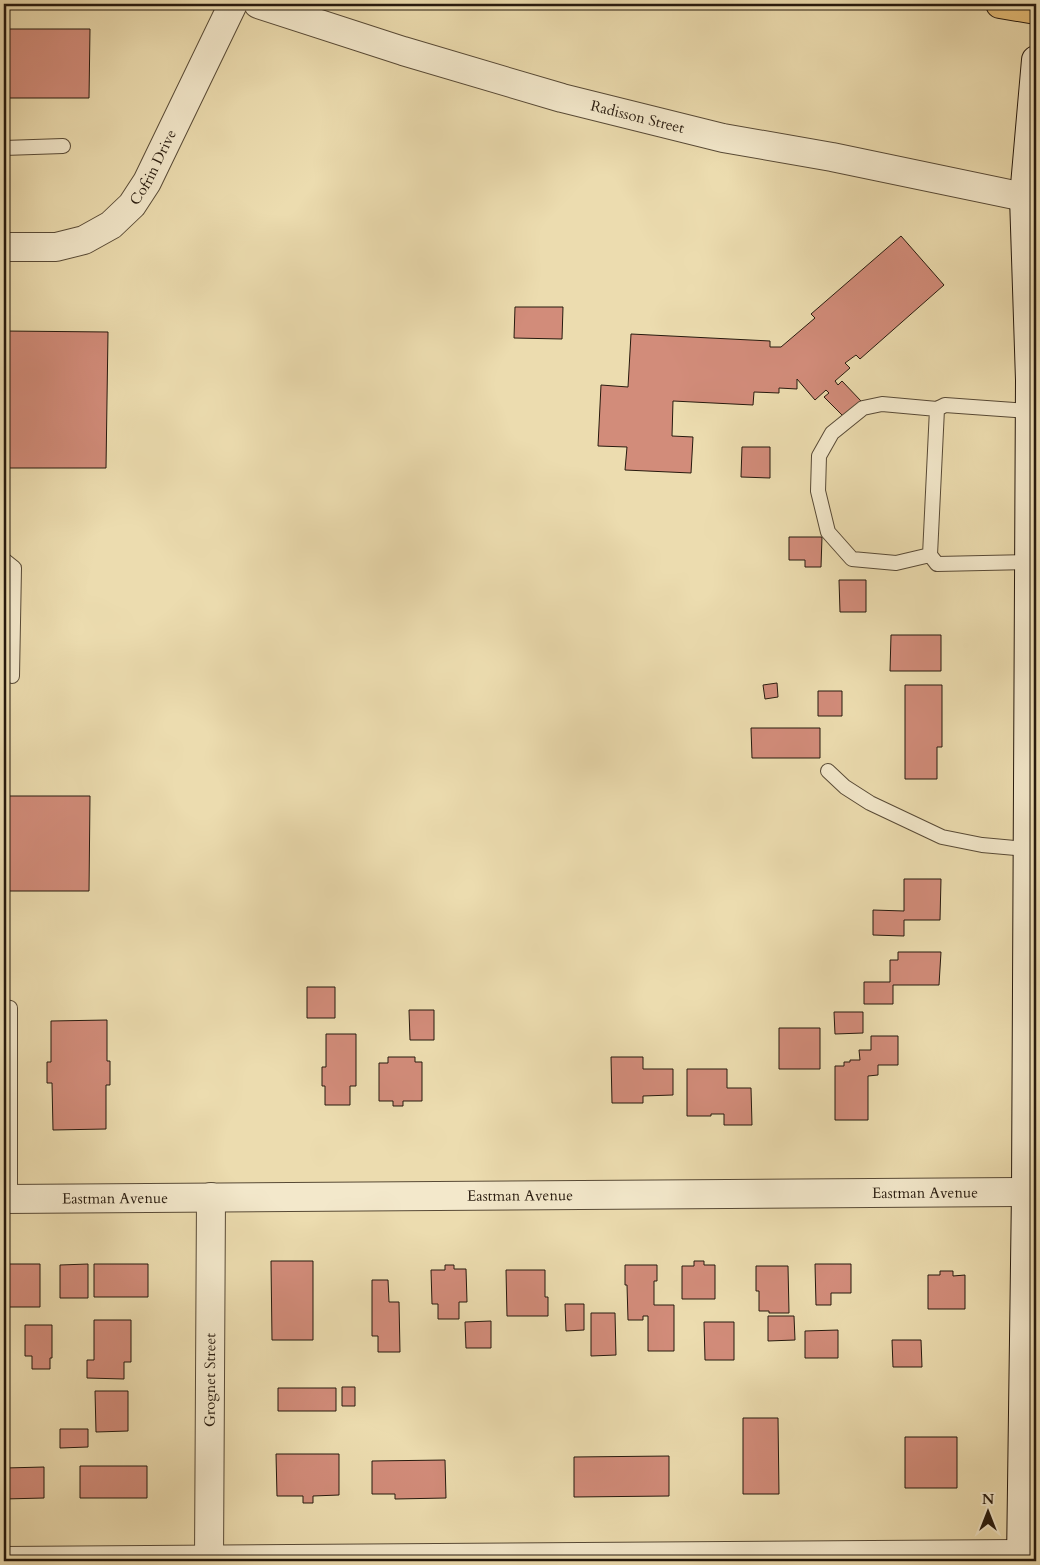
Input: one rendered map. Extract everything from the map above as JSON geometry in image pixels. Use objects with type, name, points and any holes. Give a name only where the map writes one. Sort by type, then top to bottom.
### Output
[{"type":"highway","points":[[1000,4],[1036,10]]},
{"type":"street","name":"Cofrin Drive","points":[[4,247],[56,247],[84,240],[111,225],[132,205],[147,182],[234,4]]},
{"type":"street","name":"Radisson Street","points":[[258,4],[403,51],[562,98],[704,134],[832,157],[1024,197]]},
{"type":"street","points":[[4,1561],[1021,1558],[1031,1191],[1027,849],[1032,562],[1029,411],[1033,380],[1024,197],[1036,60]]},
{"type":"street","name":"Eastman Avenue","points":[[7,1199],[1031,1191]]},
{"type":"street","name":"Grognet Street","points":[[209,1560],[211,1197]]},
{"type":"lane","points":[[4,148],[63,146]]},
{"type":"lane","points":[[930,554],[896,563],[852,559],[828,532],[818,492],[819,456],[832,433],[863,408],[882,404],[937,409],[944,405],[1029,411]]},
{"type":"lane","points":[[937,409],[930,554],[937,564],[1032,562]]},
{"type":"lane","points":[[4,560],[14,568],[12,676]]},
{"type":"lane","points":[[828,771],[845,787],[870,803],[942,837],[982,845],[1027,849]]},
{"type":"lane","points":[[4,1007],[10,1008],[7,1199]]},
{"type":"building","points":[[4,29],[90,29],[89,98],[4,98]]},
{"type":"building","points":[[901,236],[944,285],[860,359],[856,355],[845,363],[850,368],[835,381],[838,385],[842,381],[861,401],[844,417],[824,397],[829,393],[826,390],[815,400],[797,379],[797,389],[779,388],[779,393],[754,392],[753,405],[673,401],[672,436],[693,437],[691,473],[625,470],[627,447],[598,446],[601,385],[628,387],[631,334],[770,341],[770,347],[781,347],[815,318],[811,314]]},
{"type":"building","points":[[515,307],[563,307],[562,339],[514,338]]},
{"type":"building","points":[[4,331],[108,332],[106,468],[4,468]]},
{"type":"building","points":[[742,447],[770,447],[770,478],[741,477]]},
{"type":"building","points":[[789,537],[822,537],[821,567],[805,567],[805,560],[789,560]]},
{"type":"building","points":[[839,580],[866,580],[866,612],[840,612]]},
{"type":"building","points":[[891,635],[941,635],[941,671],[890,671]]},
{"type":"building","points":[[777,683],[778,697],[765,699],[763,685]]},
{"type":"building","points":[[905,685],[942,685],[942,747],[937,747],[937,779],[905,779]]},
{"type":"building","points":[[818,691],[842,691],[842,716],[818,716]]},
{"type":"building","points":[[751,728],[820,728],[820,758],[752,758]]},
{"type":"building","points":[[4,796],[90,796],[89,891],[4,891]]},
{"type":"building","points":[[904,879],[941,879],[940,920],[904,920],[904,936],[873,935],[873,910],[904,911]]},
{"type":"building","points":[[898,952],[941,952],[939,985],[893,985],[893,1004],[864,1004],[864,982],[890,982],[890,960],[898,960]]},
{"type":"building","points":[[307,987],[335,987],[335,1018],[307,1018]]},
{"type":"building","points":[[409,1010],[434,1010],[434,1040],[410,1040]]},
{"type":"building","points":[[834,1012],[863,1012],[863,1033],[835,1034]]},
{"type":"building","points":[[107,1020],[107,1061],[110,1061],[110,1085],[106,1085],[106,1129],[53,1130],[52,1083],[47,1083],[47,1062],[51,1062],[51,1021]]},
{"type":"building","points":[[779,1028],[820,1028],[820,1069],[779,1069]]},
{"type":"building","points":[[326,1034],[356,1034],[356,1086],[350,1086],[350,1105],[325,1105],[322,1067],[326,1067]]},
{"type":"building","points":[[871,1036],[898,1036],[898,1065],[878,1065],[878,1075],[868,1076],[868,1120],[835,1120],[835,1066],[844,1066],[844,1062],[850,1062],[850,1060],[860,1060],[859,1050],[871,1050]]},
{"type":"building","points":[[388,1057],[415,1057],[415,1062],[422,1062],[422,1101],[403,1101],[403,1106],[393,1106],[393,1101],[379,1101],[379,1063],[388,1063]]},
{"type":"building","points":[[611,1057],[643,1057],[643,1069],[673,1069],[673,1095],[643,1096],[643,1103],[612,1103]]},
{"type":"building","points":[[687,1069],[727,1069],[727,1088],[751,1088],[752,1125],[724,1125],[724,1114],[687,1116]]},
{"type":"building","points":[[271,1261],[313,1261],[313,1340],[272,1340]]},
{"type":"building","points":[[694,1261],[704,1261],[704,1265],[715,1265],[715,1299],[682,1299],[682,1266],[694,1266]]},
{"type":"building","points":[[4,1264],[40,1264],[40,1307],[4,1307]]},
{"type":"building","points":[[88,1264],[88,1298],[60,1298],[60,1265]]},
{"type":"building","points":[[94,1264],[148,1264],[148,1297],[94,1297]]},
{"type":"building","points":[[815,1264],[851,1264],[851,1293],[831,1293],[831,1305],[816,1305]]},
{"type":"building","points":[[445,1265],[454,1265],[454,1269],[466,1269],[467,1302],[459,1302],[459,1319],[438,1319],[438,1304],[432,1304],[431,1270],[445,1270]]},
{"type":"building","points":[[625,1265],[657,1265],[657,1281],[654,1281],[654,1305],[674,1305],[674,1351],[648,1351],[648,1316],[643,1316],[643,1320],[628,1320]]},
{"type":"building","points":[[756,1266],[788,1266],[789,1313],[759,1311],[759,1291],[756,1291]]},
{"type":"building","points":[[506,1270],[545,1270],[545,1297],[548,1297],[548,1316],[507,1316]]},
{"type":"building","points":[[940,1271],[953,1271],[953,1276],[965,1275],[965,1309],[928,1309],[928,1275],[940,1275]]},
{"type":"building","points":[[372,1280],[388,1280],[389,1302],[399,1302],[400,1352],[378,1352],[378,1336],[372,1336]]},
{"type":"building","points":[[565,1304],[584,1304],[584,1330],[566,1331]]},
{"type":"building","points":[[591,1313],[615,1313],[616,1355],[591,1356]]},
{"type":"building","points":[[768,1316],[794,1316],[795,1340],[768,1341]]},
{"type":"building","points":[[94,1320],[131,1320],[131,1362],[124,1362],[124,1379],[87,1378],[87,1360],[94,1360]]},
{"type":"building","points":[[491,1321],[491,1348],[466,1348],[465,1322]]},
{"type":"building","points":[[704,1322],[734,1322],[734,1360],[705,1360]]},
{"type":"building","points":[[25,1325],[52,1325],[50,1369],[32,1369],[32,1356],[25,1356]]},
{"type":"building","points":[[838,1330],[838,1358],[805,1358],[805,1331]]},
{"type":"building","points":[[892,1340],[921,1340],[922,1367],[893,1367]]},
{"type":"building","points":[[342,1387],[355,1387],[355,1406],[342,1406]]},
{"type":"building","points":[[278,1388],[336,1388],[336,1411],[278,1411]]},
{"type":"building","points":[[95,1391],[128,1391],[128,1431],[96,1432]]},
{"type":"building","points":[[743,1418],[778,1418],[779,1494],[743,1494]]},
{"type":"building","points":[[60,1429],[88,1429],[88,1447],[60,1448]]},
{"type":"building","points":[[905,1437],[957,1437],[957,1488],[905,1488]]},
{"type":"building","points":[[4,1447],[5,1468],[44,1467],[44,1498],[4,1499]]},
{"type":"building","points":[[276,1454],[339,1454],[339,1495],[313,1496],[313,1503],[303,1503],[303,1496],[277,1496]]},
{"type":"building","points":[[669,1456],[669,1496],[574,1497],[574,1457]]},
{"type":"building","points":[[445,1460],[446,1498],[395,1499],[395,1494],[372,1494],[372,1461]]},
{"type":"building","points":[[80,1466],[147,1466],[147,1498],[80,1498]]}]
